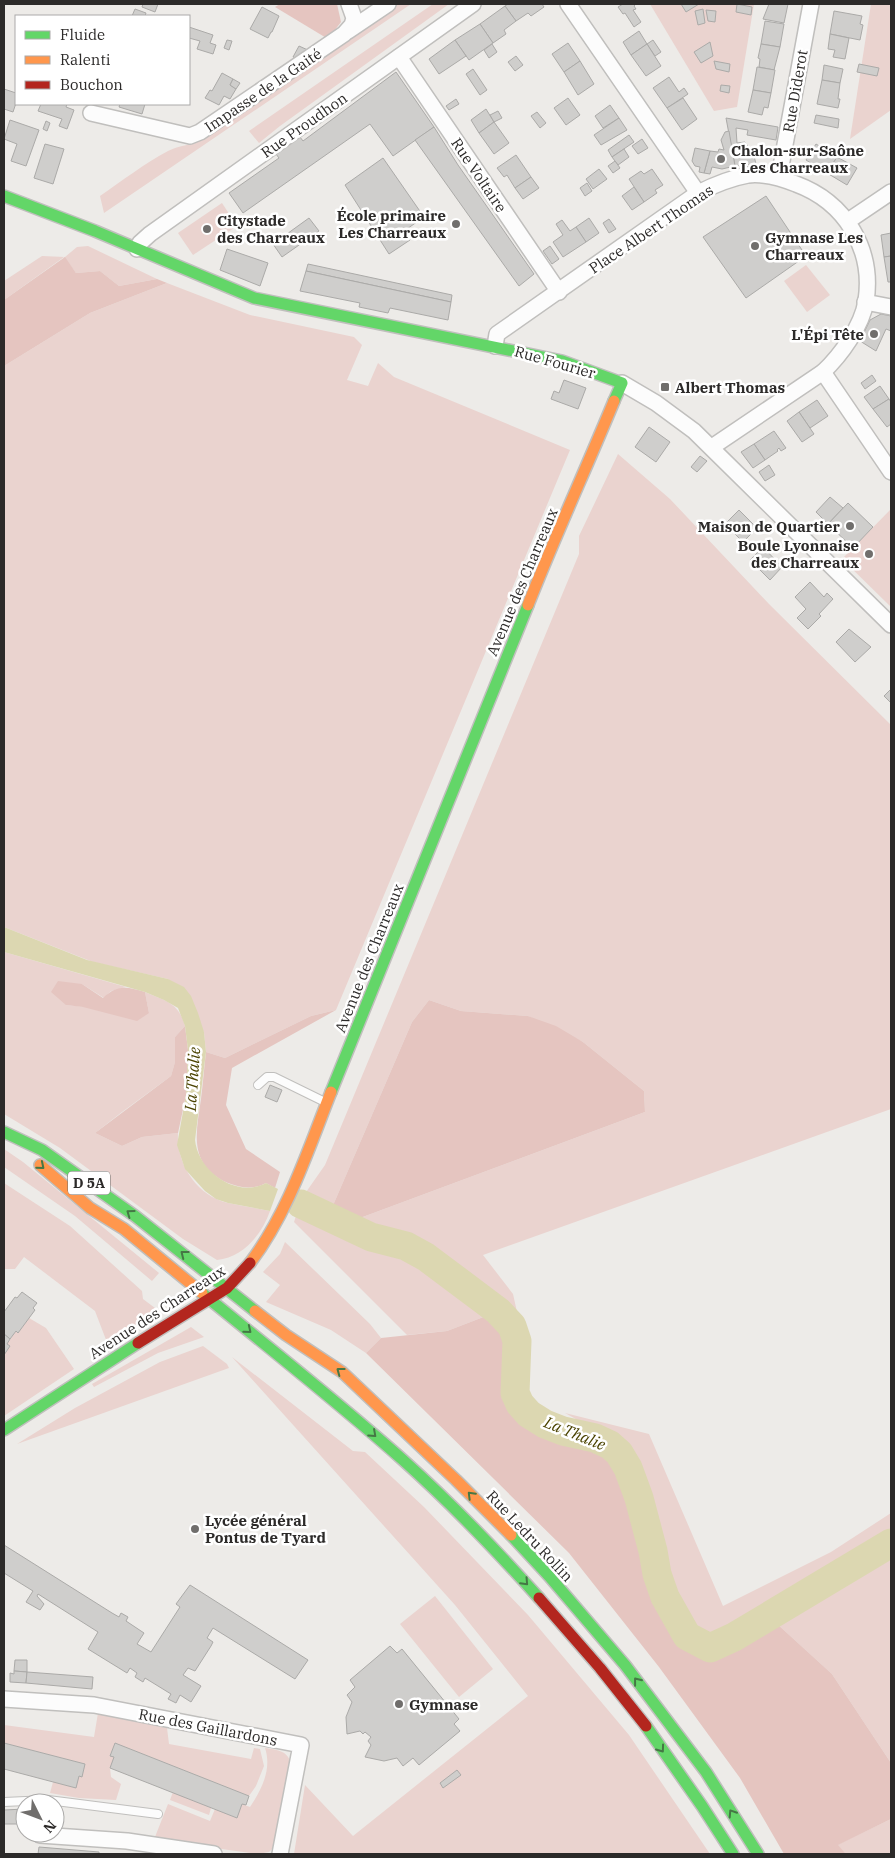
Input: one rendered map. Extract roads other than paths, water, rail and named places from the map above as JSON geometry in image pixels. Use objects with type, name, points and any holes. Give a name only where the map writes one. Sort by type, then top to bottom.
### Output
[{"type":"main road","name":"Rue Fourier","points":[[4,196],[254,298],[562,361],[622,383]]},
{"type":"main road","name":"Avenue des Charreaux","points":[[4,1430],[96,1368],[211,1299],[227,1288],[256,1258],[278,1220],[300,1170],[552,544],[597,445],[622,383]]},
{"type":"main road","name":"D 5A","points":[[4,1133],[42,1150],[135,1216],[227,1288]]},
{"type":"main road","name":"D 5A","points":[[4,1133],[90,1208],[124,1229],[211,1299]]},
{"type":"main road","name":"Rue Ledru Rollin","points":[[227,1288],[286,1335],[342,1372],[512,1536],[587,1619],[648,1694],[706,1772],[758,1854]]},
{"type":"main road","points":[[211,1299],[349,1412],[443,1498],[510,1566],[572,1635],[638,1718],[689,1787],[733,1854]]},
{"type":"street","points":[[344,34],[352,25],[354,18],[349,4]]},
{"type":"street","name":"Impasse de la Gaité","points":[[91,113],[190,136],[200,132],[388,4]]},
{"type":"street","name":"Rue Proudhon","points":[[137,249],[150,234],[473,4]]},
{"type":"street","points":[[568,4],[698,194]]},
{"type":"street","name":"Rue Diderot","points":[[779,177],[811,4]]},
{"type":"street","name":"Rue Voltaire","points":[[399,58],[558,292]]},
{"type":"street","name":"Place Albert Thomas","points":[[495,346],[497,334],[698,194],[714,185],[749,175],[779,177],[812,190],[834,205],[848,221],[863,252],[867,278],[866,302],[848,342],[823,372],[712,447]]},
{"type":"street","points":[[848,221],[891,192]]},
{"type":"street","points":[[866,302],[891,308]]},
{"type":"street","points":[[823,372],[891,472]]},
{"type":"street","name":"Rue Fourier","points":[[622,383],[682,420],[712,447],[891,625]]},
{"type":"street","name":"Rue des Gaillardons","points":[[4,1699],[94,1705],[302,1745],[280,1854]]},
{"type":"street","points":[[65,1837],[127,1841],[214,1854]]},
{"type":"lane","points":[[258,1085],[261,1080],[267,1077],[274,1077],[327,1102]]},
{"type":"lane","points":[[4,1802],[48,1800],[158,1814]]},
{"type":"water","points":[[4,927],[87,960],[168,979],[184,987],[191,996],[198,1013],[204,1032],[206,1052],[195,1140],[198,1151],[203,1162],[211,1171],[231,1185],[254,1187],[266,1183],[278,1189],[270,1211],[216,1199],[205,1191],[185,1169],[177,1145],[186,1095],[188,1050],[185,1026],[178,1008],[145,992],[4,952]]},
{"type":"waterway","name":"La Thalie","points":[[301,1204],[371,1237],[406,1246],[426,1257],[498,1311],[512,1326],[517,1341],[515,1393],[520,1404],[529,1414],[545,1424],[563,1431],[595,1438],[610,1445],[619,1453],[628,1468],[639,1498],[657,1574],[665,1597],[687,1636],[710,1648],[734,1637],[891,1543]]},
{"type":"place","name":"Chalon-sur-Saône - Les Charreaux","points":[[721,159]]},
{"type":"place","name":"École primaire Les Charreaux","points":[[456,224]]},
{"type":"place","name":"Citystade des Charreaux","points":[[207,229]]},
{"type":"place","name":"Gymnase Les Charreaux","points":[[755,246]]},
{"type":"place","name":"L'Épi Tête","points":[[874,334]]},
{"type":"place","name":"Albert Thomas","points":[[665,387]]},
{"type":"place","name":"Maison de Quartier","points":[[850,526]]},
{"type":"place","name":"Boule Lyonnaise des Charreaux","points":[[869,554]]},
{"type":"place","name":"Lycée général Pontus de Tyard","points":[[195,1529]]},
{"type":"place","name":"Gymnase","points":[[399,1704]]}]
